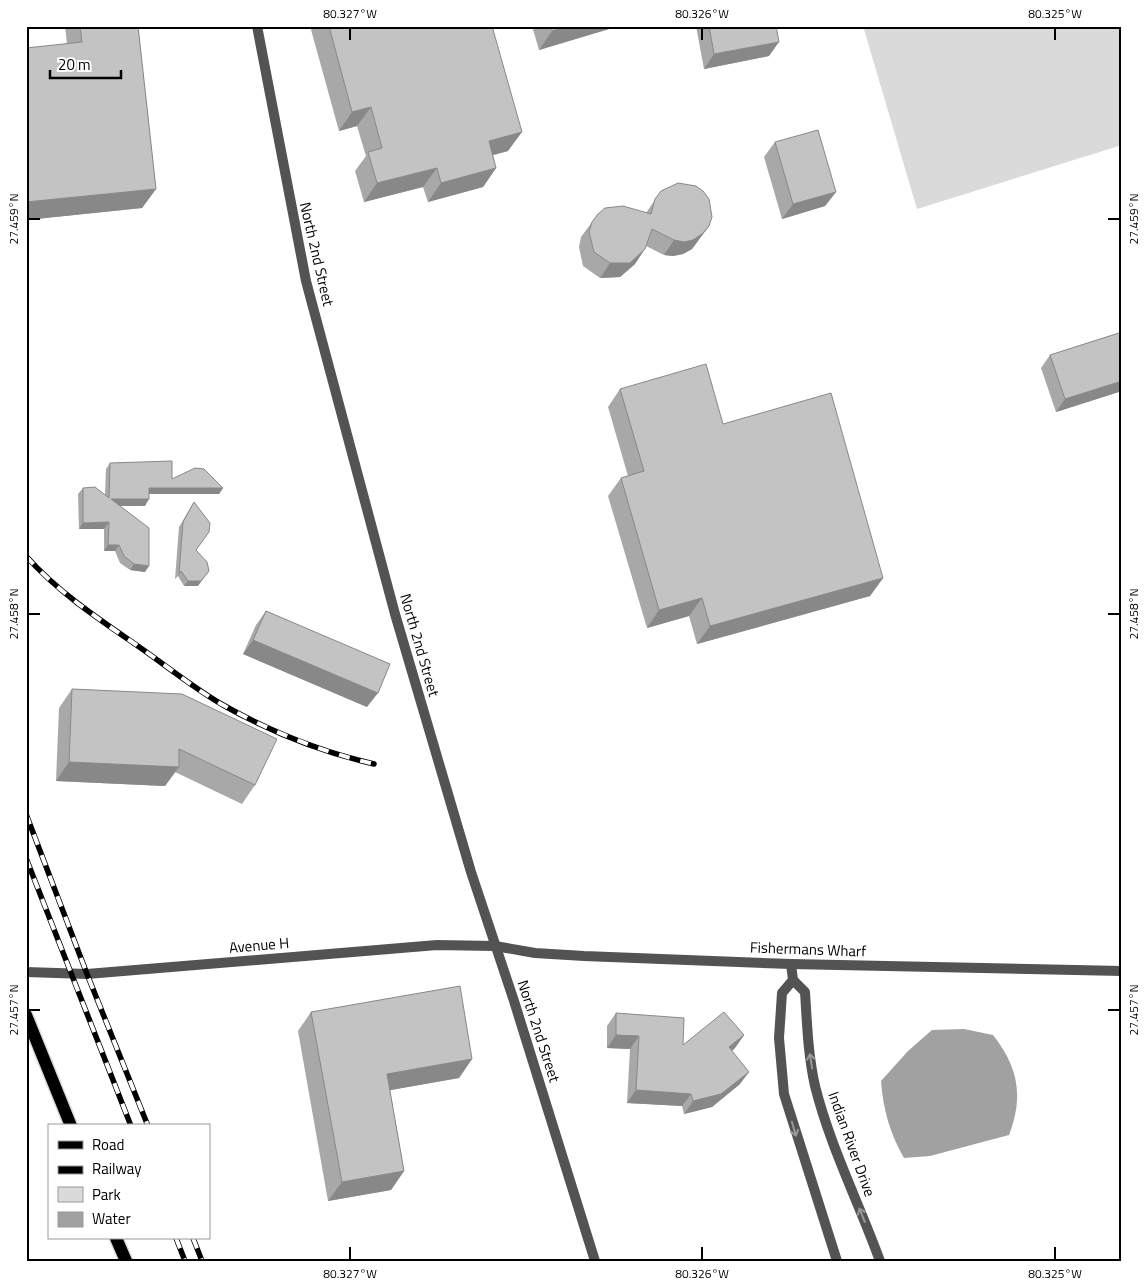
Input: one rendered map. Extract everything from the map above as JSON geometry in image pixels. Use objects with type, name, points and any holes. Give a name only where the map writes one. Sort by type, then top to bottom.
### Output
[{"type":"main road","points":[[26,1015],[70,1124]]},
{"type":"main road","points":[[117,1240],[126,1261]]},
{"type":"street","name":"North 2nd Street","points":[[257,26],[306,281],[395,614],[471,872],[595,1261]]},
{"type":"street","name":"Avenue H","points":[[26,972],[87,974],[437,945],[495,946]]},
{"type":"street","name":"Fishermans Wharf","points":[[495,946],[535,953],[584,956],[792,964],[1122,972]]},
{"type":"street","name":"Indian River Drive","points":[[792,964],[793,980],[804,992],[807,1036],[815,1086],[831,1137],[880,1261]]},
{"type":"street","points":[[793,980],[782,993],[779,1038],[784,1094],[798,1144],[837,1261]]},
{"type":"green space","points":[[863,26],[1122,26],[1122,145],[917,209]]},
{"type":"water","points":[[964,1029],[993,1035],[1013,1070],[1017,1095],[1014,1121],[1009,1135],[930,1156],[904,1158],[888,1121],[881,1081],[908,1051],[932,1030]]},
{"type":"building","points":[[80,26],[138,26],[156,189],[26,202],[26,48],[82,42]]},
{"type":"building","points":[[329,26],[492,26],[522,132],[489,141],[496,168],[441,183],[437,168],[377,183],[368,152],[382,148],[371,107],[352,112]]},
{"type":"building","points":[[551,26],[568,26],[552,31]]},
{"type":"building","points":[[709,26],[776,26],[779,42],[714,54]]},
{"type":"building","points":[[818,130],[836,192],[793,204],[775,142]]},
{"type":"building","points":[[678,183],[696,186],[709,199],[712,217],[709,226],[702,234],[693,240],[684,242],[674,240],[652,229],[645,249],[630,263],[610,263],[594,252],[589,232],[592,222],[605,208],[623,206],[651,214],[655,199],[661,191]]},
{"type":"building","points":[[1122,332],[1122,381],[1065,399],[1050,355]]},
{"type":"building","points":[[706,364],[723,424],[831,393],[883,578],[710,626],[702,598],[659,610],[621,478],[644,471],[620,389]]},
{"type":"building","points":[[172,461],[172,479],[195,468],[204,469],[223,488],[149,488],[149,499],[111,499],[149,528],[149,566],[134,564],[124,556],[119,545],[108,545],[109,522],[83,523],[83,488],[95,487],[109,498],[110,463]]},
{"type":"building","points":[[194,502],[210,523],[209,532],[196,550],[207,562],[209,571],[201,581],[188,581],[181,571],[179,574],[183,522]]},
{"type":"building","points":[[266,611],[390,664],[378,693],[253,640]]},
{"type":"building","points":[[72,689],[182,694],[277,739],[255,785],[179,749],[179,767],[69,762]]},
{"type":"building","points":[[460,986],[472,1059],[387,1074],[404,1171],[342,1182],[311,1012]]},
{"type":"building","points":[[724,1012],[744,1035],[729,1047],[749,1072],[721,1094],[693,1101],[691,1094],[636,1090],[639,1036],[616,1035],[616,1013],[684,1018],[683,1045]]},
{"type":"railway","points":[[26,556],[51,581],[92,614],[223,705],[259,724],[296,740],[374,764]]},
{"type":"railway","points":[[26,814],[147,1124]]},
{"type":"railway","points":[[26,858],[130,1124]]},
{"type":"railway","points":[[177,1240],[185,1261]]},
{"type":"railway","points":[[194,1240],[202,1261]]}]
